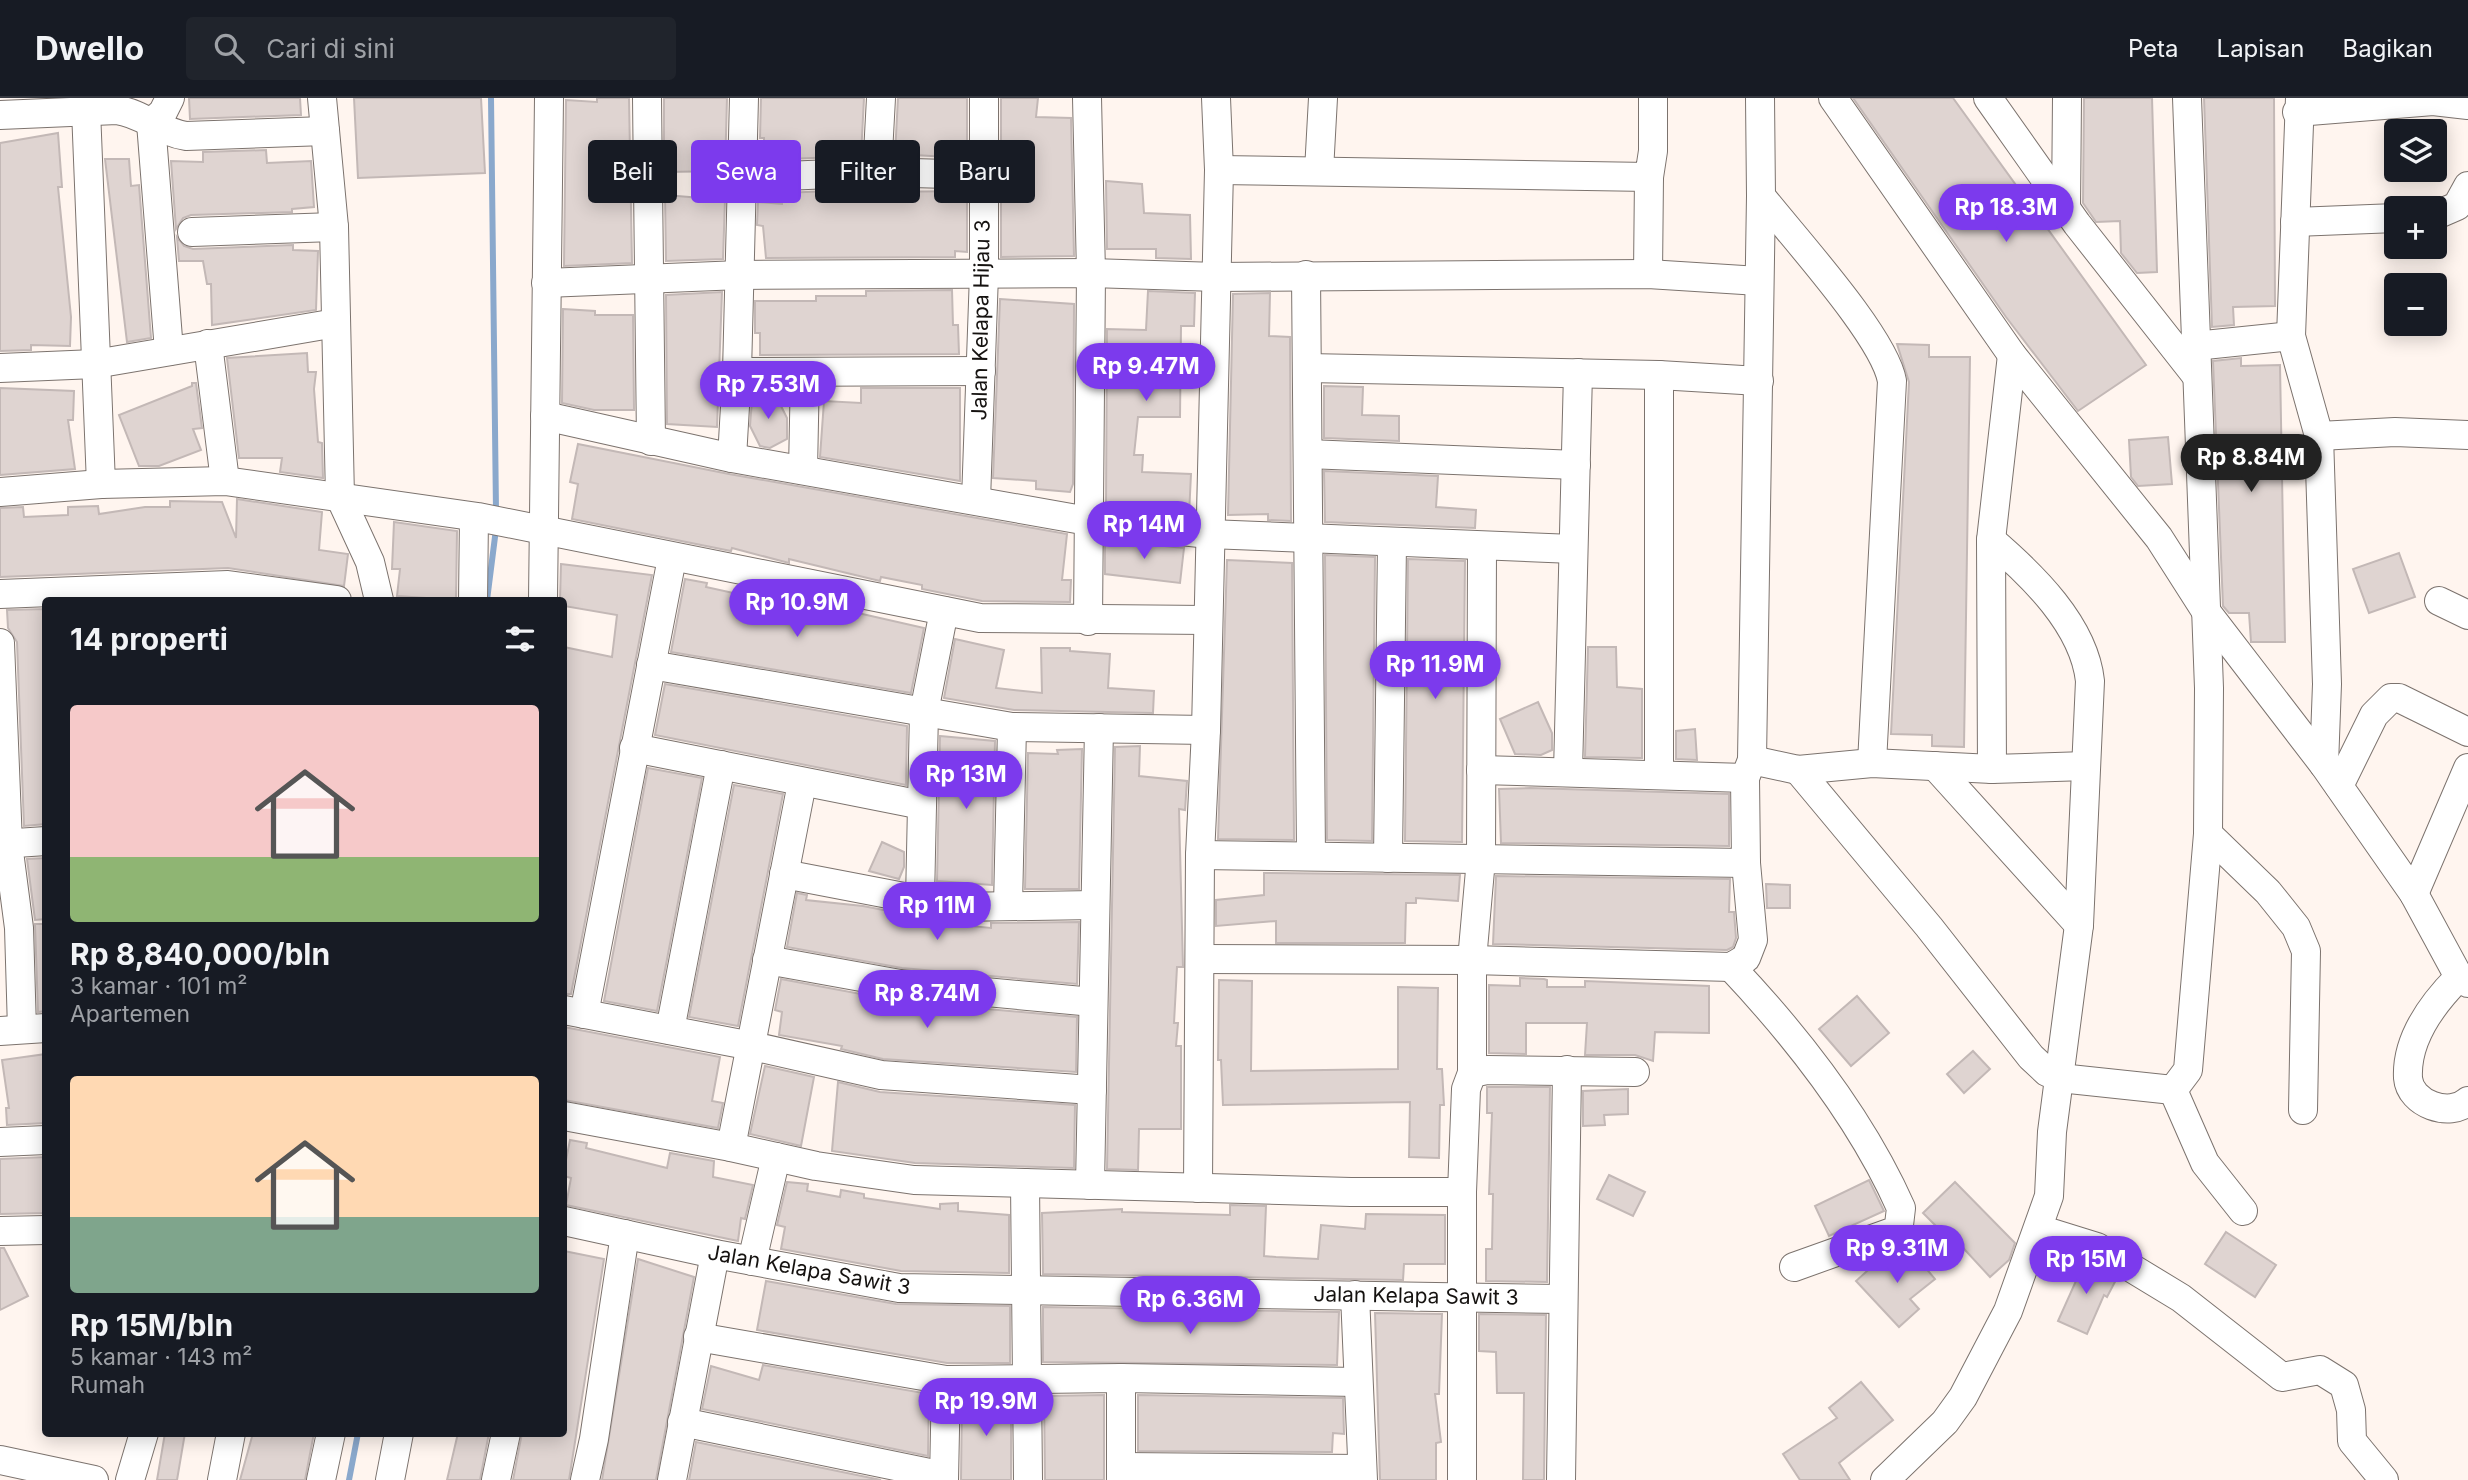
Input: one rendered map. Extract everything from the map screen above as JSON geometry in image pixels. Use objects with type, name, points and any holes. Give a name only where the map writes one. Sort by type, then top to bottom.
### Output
[{"type":"street","points":[[151,123],[163,112],[170,98]]},
{"type":"street","points":[[322,98],[334,227],[340,497],[369,562],[378,597]]},
{"type":"street","points":[[543,597],[538,529],[545,416],[550,98]]},
{"type":"street","points":[[647,98],[651,441]]},
{"type":"street","points":[[742,140],[744,98]]},
{"type":"street","points":[[879,140],[881,98]]},
{"type":"street","name":"Jalan Kelapa Hijau 3","points":[[984,98],[984,140]]},
{"type":"street","points":[[1087,98],[1091,272],[1088,621]]},
{"type":"street","points":[[1198,1188],[1200,855],[1206,730],[1219,170],[1216,98]]},
{"type":"street","points":[[1319,171],[1324,98]]},
{"type":"street","points":[[1648,274],[1653,98]]},
{"type":"street","points":[[1200,959],[1472,960],[1731,967],[1746,958],[1754,940],[1746,863],[1759,382],[1760,98]]},
{"type":"street","points":[[1833,98],[2012,355],[2159,538],[2205,610],[2331,775],[2414,894],[2463,980],[2430,1009],[2411,1052],[2408,1078],[2412,1091],[2438,1108],[2451,1110],[2468,1101]]},
{"type":"street","points":[[1988,98],[2066,208],[2195,374]]},
{"type":"street","points":[[2066,208],[2067,98]]},
{"type":"street","points":[[2173,1090],[2188,1070],[2208,834],[2209,688],[2195,374],[2187,98]]},
{"type":"street","points":[[2331,775],[2319,436],[2291,336],[2298,105],[2434,102],[2468,105]]},
{"type":"street","points":[[86,110],[94,364],[101,484]]},
{"type":"street","points":[[0,115],[86,110],[130,112],[170,133],[186,135],[325,131]]},
{"type":"street","points":[[151,123],[169,351]]},
{"type":"street","points":[[1219,170],[1649,177]]},
{"type":"street","points":[[2447,213],[2457,206],[2468,186]]},
{"type":"street","points":[[1761,196],[1869,333],[1889,367],[1892,381],[1872,763]]},
{"type":"street","points":[[732,458],[737,372],[740,203]]},
{"type":"street","name":"Jalan Kelapa Hijau 3","points":[[976,500],[985,274],[984,203]]},
{"type":"street","points":[[2295,222],[2384,218]]},
{"type":"street","points":[[192,232],[334,227]]},
{"type":"street","points":[[546,283],[740,275],[1091,272],[1217,277],[1648,274],[1759,281]]},
{"type":"street","points":[[1306,275],[1311,856]]},
{"type":"street","points":[[0,368],[94,364],[336,323]]},
{"type":"street","points":[[2195,346],[2291,336]]},
{"type":"street","points":[[208,344],[225,481]]},
{"type":"street","points":[[1992,769],[1991,540],[2012,355]]},
{"type":"street","points":[[1307,368],[1659,375],[1759,382]]},
{"type":"street","points":[[737,372],[981,370]]},
{"type":"street","points":[[803,470],[805,372]]},
{"type":"street","points":[[1568,772],[1578,373]]},
{"type":"street","points":[[1659,375],[1659,774]]},
{"type":"street","points":[[545,416],[732,458],[1088,521],[1209,534],[1573,549]]},
{"type":"street","points":[[2319,436],[2395,432],[2468,435]]},
{"type":"street","points":[[1308,454],[1576,465]]},
{"type":"street","points":[[0,492],[101,484],[225,481],[476,517],[980,618],[1207,620]]},
{"type":"street","points":[[473,597],[476,517]]},
{"type":"street","points":[[1885,1480],[1945,1422],[1963,1397],[2008,1311],[2049,1196],[2052,1132],[2079,925],[2091,699],[2087,656],[2036,584],[1991,540]]},
{"type":"street","points":[[1388,858],[1392,542]]},
{"type":"street","points":[[1462,1480],[1462,1192],[1466,1089],[1472,1073],[1472,960],[1481,859],[1482,546]]},
{"type":"street","points":[[672,558],[634,748],[574,1012],[752,1046],[881,1076],[1091,1090]]},
{"type":"street","points":[[0,594],[90,596],[228,585],[315,597]]},
{"type":"street","points":[[2439,601],[2468,615]]},
{"type":"street","points":[[920,900],[924,712],[944,611]]},
{"type":"street","points":[[0,643],[4,844],[22,929],[23,1029]]},
{"type":"street","points":[[650,665],[1012,727],[1206,730]]},
{"type":"street","points":[[2331,775],[2374,715],[2392,698],[2399,698],[2468,732]]},
{"type":"street","points":[[1008,906],[1012,727]]},
{"type":"street","points":[[1090,1185],[1099,728]]},
{"type":"street","points":[[634,748],[922,805]]},
{"type":"street","points":[[1481,770],[1659,774],[1748,769],[1798,770],[1872,763],[1992,769],[2086,766]]},
{"type":"street","points":[[670,1030],[721,765]]},
{"type":"street","points":[[1936,766],[2079,925]]},
{"type":"street","points":[[2414,894],[2468,768]]},
{"type":"street","points":[[1798,770],[1929,927],[2031,1057],[2047,1072],[2060,1078],[2173,1090]]},
{"type":"street","points":[[731,1147],[802,783]]},
{"type":"street","points":[[2208,834],[2267,892],[2296,927],[2306,951],[2303,1110]]},
{"type":"street","points":[[4,844],[42,841]]},
{"type":"street","points":[[1200,855],[1746,863]]},
{"type":"street","points":[[784,874],[956,907],[1095,905]]},
{"type":"street","points":[[767,960],[900,984],[1093,1002]]},
{"type":"street","points":[[1731,967],[1780,1021],[1824,1076],[1901,1208],[1899,1225],[1895,1231],[1794,1267]]},
{"type":"street","points":[[1472,1073],[1487,1070],[1635,1072]]},
{"type":"street","points":[[1561,1480],[1561,1299],[1567,1158],[1567,1070]]},
{"type":"street","points":[[2173,1090],[2205,1163],[2244,1212]]},
{"type":"street","points":[[567,1117],[776,1157],[914,1180],[1462,1192]]},
{"type":"street","points":[[0,1142],[42,1140]]},
{"type":"street","points":[[752,1261],[776,1157]]},
{"type":"street","points":[[1025,1184],[1028,1480]]},
{"type":"street","name":"Jalan Kelapa Sawit 3","points":[[567,1223],[899,1289],[1561,1299]]},
{"type":"street","points":[[2039,1229],[2097,1247],[2181,1298],[2282,1377],[2320,1370],[2344,1385],[2351,1410],[2352,1441],[2384,1480]]},
{"type":"street","points":[[0,1231],[42,1230]]},
{"type":"street","points":[[584,1480],[625,1234]]},
{"type":"street","points":[[672,1480],[715,1254]]},
{"type":"street","points":[[1121,1378],[1121,1473],[1363,1475],[1355,1295]]},
{"type":"street","points":[[698,1337],[946,1380],[1121,1378],[1357,1382]]},
{"type":"street","points":[[682,1422],[944,1478],[946,1380]]},
{"type":"street","points":[[130,1480],[143,1437]]},
{"type":"street","points":[[222,1480],[230,1437]]},
{"type":"street","points":[[321,1480],[330,1437]]},
{"type":"street","points":[[390,1480],[398,1437]]},
{"type":"street","points":[[496,1480],[505,1437]]},
{"type":"street","points":[[0,1460],[94,1480]]},
{"type":"building","points":[[189,98],[300,98],[301,115],[190,119]]},
{"type":"building","points":[[354,98],[481,98],[485,173],[358,178]]},
{"type":"building","points":[[597,98],[629,98],[630,140],[588,140],[588,203],[631,203],[632,263],[564,266],[566,100],[597,102]]},
{"type":"building","points":[[664,98],[727,98],[726,140],[691,140],[691,172],[677,172],[677,140],[664,140]]},
{"type":"building","points":[[761,98],[864,98],[862,140],[815,140],[815,158],[801,158],[801,140],[760,138]]},
{"type":"building","points":[[898,98],[967,98],[967,140],[934,140],[934,156],[920,155],[920,140],[896,140]]},
{"type":"building","points":[[1001,98],[1038,98],[1036,117],[1071,118],[1074,256],[1001,257],[1001,203],[1035,203],[1035,140],[1001,140]]},
{"type":"building","points":[[1853,98],[1953,98],[2146,365],[2078,411],[2006,317]]},
{"type":"building","points":[[2084,98],[2152,98],[2157,272],[2137,273],[2121,253],[2120,221],[2096,222],[2083,203]]},
{"type":"building","points":[[2204,98],[2274,98],[2275,306],[2233,307],[2234,325],[2212,327]]},
{"type":"building","points":[[58,133],[62,187],[58,187],[71,317],[70,346],[31,345],[31,350],[0,351],[0,143]]},
{"type":"building","points":[[266,150],[267,163],[311,161],[314,207],[292,209],[292,212],[191,215],[183,218],[176,229],[171,161],[203,162],[203,152]]},
{"type":"building","points":[[105,159],[129,159],[131,186],[139,185],[151,338],[127,342]]},
{"type":"building","points":[[1106,181],[1142,184],[1144,213],[1190,215],[1191,259],[1156,258],[1156,249],[1107,249]]},
{"type":"building","points":[[934,191],[934,203],[967,203],[967,252],[955,251],[955,257],[766,258],[763,226],[757,225],[758,203],[801,203],[801,192],[815,192],[815,203],[920,203],[920,192]]},
{"type":"building","points":[[677,196],[691,197],[691,203],[725,203],[723,259],[666,261],[665,203],[677,203]]},
{"type":"building","points":[[177,237],[184,246],[193,249],[293,245],[293,250],[318,251],[316,310],[212,325],[211,284],[207,284],[203,261],[179,261]]},
{"type":"building","points":[[952,290],[953,325],[958,325],[959,354],[760,355],[760,333],[755,333],[755,301],[816,301],[816,296],[866,296],[866,291]]},
{"type":"building","points":[[1148,291],[1195,293],[1194,326],[1181,326],[1180,417],[1138,417],[1134,455],[1143,455],[1142,472],[1191,474],[1189,515],[1106,506],[1107,329],[1146,330]]},
{"type":"building","points":[[722,292],[717,427],[667,424],[666,295]]},
{"type":"building","points":[[1270,293],[1269,336],[1290,337],[1291,521],[1268,520],[1268,514],[1228,515],[1233,294]]},
{"type":"building","points":[[1000,299],[1074,304],[1073,484],[1070,492],[1036,489],[1036,481],[993,478]]},
{"type":"building","points":[[563,309],[595,311],[595,315],[633,315],[634,410],[594,410],[562,403]]},
{"type":"building","points":[[1897,344],[1929,345],[1929,357],[1970,357],[1964,747],[1932,746],[1932,735],[1891,734],[1909,382]]},
{"type":"building","points":[[307,353],[308,372],[316,372],[314,389],[318,442],[322,443],[323,478],[280,472],[282,458],[239,458],[227,358]]},
{"type":"building","points":[[2241,358],[2241,366],[2280,365],[2285,642],[2251,642],[2249,613],[2229,613],[2223,606],[2213,361]]},
{"type":"building","points":[[192,383],[196,383],[202,428],[193,429],[201,450],[159,466],[139,466],[119,415],[192,386]]},
{"type":"building","points":[[1324,386],[1363,387],[1362,415],[1399,416],[1399,441],[1324,438]]},
{"type":"building","points":[[0,388],[74,391],[73,420],[68,420],[75,469],[0,475]]},
{"type":"building","points":[[861,388],[960,388],[960,481],[820,457],[824,401],[861,403]]},
{"type":"building","points":[[773,390],[787,418],[787,439],[770,448],[760,446],[750,426],[752,400]]},
{"type":"building","points":[[2168,437],[2172,484],[2138,486],[2131,477],[2129,440]]},
{"type":"building","points":[[578,444],[729,474],[1067,534],[1062,580],[1071,580],[1070,602],[982,601],[922,589],[922,585],[881,577],[880,581],[789,559],[789,563],[732,548],[731,551],[572,519],[578,484],[570,482]]},
{"type":"building","points":[[1324,471],[1438,476],[1436,507],[1476,510],[1475,528],[1325,522]]},
{"type":"building","points":[[237,499],[322,512],[319,550],[348,554],[344,586],[228,568],[0,577],[0,508],[23,507],[24,517],[68,515],[68,507],[98,506],[99,514],[145,507],[170,507],[170,501],[222,502],[236,538]]},
{"type":"building","points":[[394,522],[457,531],[456,597],[397,596],[400,569],[392,569]]},
{"type":"building","points":[[1105,540],[1184,548],[1180,583],[1105,574]]},
{"type":"building","points":[[2399,553],[2415,597],[2369,613],[2353,569]]},
{"type":"building","points":[[1325,555],[1375,557],[1372,841],[1327,840]]},
{"type":"building","points":[[1408,559],[1465,561],[1462,842],[1405,841]]},
{"type":"building","points":[[1227,560],[1292,563],[1294,840],[1218,839]]},
{"type":"building","points":[[561,564],[652,575],[571,994],[567,994],[567,648],[612,657],[617,615],[567,607],[567,597],[560,597]]},
{"type":"building","points":[[685,579],[707,583],[706,587],[810,610],[858,613],[924,628],[911,693],[671,652]]},
{"type":"building","points":[[42,609],[42,824],[24,826],[17,642],[8,628],[7,610]]},
{"type":"building","points":[[955,639],[1004,650],[996,688],[1042,693],[1041,648],[1070,648],[1070,651],[1110,654],[1108,688],[1154,691],[1153,713],[1014,710],[944,698]]},
{"type":"building","points":[[1588,647],[1616,647],[1617,687],[1642,689],[1642,758],[1585,757]]},
{"type":"building","points":[[665,684],[907,726],[906,785],[655,735]]},
{"type":"building","points":[[1538,702],[1552,733],[1552,750],[1541,755],[1515,754],[1500,719]]},
{"type":"building","points":[[1695,729],[1697,760],[1676,759],[1676,731]]},
{"type":"building","points":[[940,736],[995,741],[992,885],[937,881]]},
{"type":"building","points":[[1140,746],[1139,776],[1187,781],[1185,810],[1179,809],[1183,967],[1177,967],[1174,1023],[1178,1023],[1176,1046],[1181,1046],[1181,1129],[1139,1129],[1138,1170],[1107,1169],[1115,747]]},
{"type":"building","points":[[1082,749],[1079,889],[1025,889],[1028,753],[1058,754],[1057,750]]},
{"type":"building","points":[[648,768],[702,778],[657,1011],[604,1001]]},
{"type":"building","points":[[734,785],[783,794],[738,1026],[689,1017]]},
{"type":"building","points":[[1499,789],[1729,794],[1729,846],[1501,843]]},
{"type":"building","points":[[882,842],[904,852],[904,867],[899,879],[869,871]]},
{"type":"building","points":[[42,858],[42,919],[35,920],[27,859]]},
{"type":"building","points":[[1264,873],[1460,875],[1458,901],[1416,898],[1416,903],[1406,903],[1405,943],[1276,943],[1276,921],[1216,926],[1216,900],[1264,895]]},
{"type":"building","points":[[1496,876],[1730,879],[1729,912],[1734,912],[1736,938],[1733,947],[1727,950],[1493,944]]},
{"type":"building","points":[[1766,884],[1790,885],[1790,908],[1767,908]]},
{"type":"building","points":[[797,893],[807,895],[806,900],[863,906],[960,925],[991,928],[991,923],[1079,922],[1077,984],[902,968],[787,947]]},
{"type":"building","points":[[35,924],[42,924],[42,1012],[38,1012]]},
{"type":"building","points":[[1520,978],[1547,980],[1547,987],[1585,987],[1585,981],[1709,986],[1709,1033],[1655,1032],[1653,1061],[1635,1055],[1585,1055],[1587,1023],[1526,1023],[1526,1054],[1489,1053],[1489,985],[1520,986]]},
{"type":"building","points":[[781,979],[898,1001],[1077,1017],[1076,1072],[883,1059],[841,1049],[842,1046],[779,1035],[782,1012],[775,1010]]},
{"type":"building","points":[[1219,980],[1252,981],[1251,1071],[1398,1069],[1398,987],[1438,988],[1437,1069],[1442,1069],[1444,1105],[1440,1105],[1439,1158],[1409,1157],[1410,1102],[1223,1105],[1221,1060],[1218,1060]]},
{"type":"building","points":[[1857,996],[1889,1033],[1851,1066],[1819,1029]]},
{"type":"building","points":[[567,1028],[720,1057],[712,1101],[723,1103],[718,1128],[567,1101]]},
{"type":"building","points":[[1973,1051],[1990,1069],[1964,1093],[1947,1074]]},
{"type":"building","points":[[42,1055],[42,1123],[7,1125],[6,1108],[9,1108],[2,1060]]},
{"type":"building","points":[[765,1066],[814,1077],[801,1146],[750,1134]]},
{"type":"building","points":[[838,1082],[880,1092],[1075,1105],[1074,1168],[915,1163],[832,1151]]},
{"type":"building","points":[[1487,1087],[1550,1087],[1547,1282],[1486,1281],[1486,1249],[1492,1249],[1493,1194],[1489,1194],[1492,1113],[1487,1113]]},
{"type":"building","points":[[1628,1089],[1628,1114],[1604,1115],[1605,1125],[1583,1126],[1583,1091]]},
{"type":"building","points":[[570,1140],[587,1143],[586,1148],[667,1168],[670,1153],[714,1161],[713,1177],[753,1185],[745,1219],[741,1218],[738,1241],[567,1205],[571,1178],[567,1177]]},
{"type":"building","points":[[42,1157],[42,1213],[0,1214],[0,1159]]},
{"type":"building","points":[[1609,1175],[1645,1192],[1633,1216],[1597,1199]]},
{"type":"building","points":[[1869,1180],[1884,1211],[1829,1236],[1815,1206]]},
{"type":"building","points":[[787,1182],[808,1184],[807,1191],[840,1197],[841,1190],[864,1194],[864,1198],[940,1209],[940,1204],[958,1203],[958,1211],[1009,1215],[1009,1273],[901,1271],[781,1249],[785,1227],[777,1225]]},
{"type":"building","points":[[1955,1182],[2015,1243],[2009,1260],[1990,1277],[1954,1238],[1951,1241],[1923,1213]]},
{"type":"building","points":[[1230,1205],[1266,1206],[1264,1256],[1318,1259],[1321,1225],[1365,1229],[1366,1214],[1445,1215],[1445,1264],[1404,1264],[1403,1280],[1043,1274],[1042,1213],[1122,1209],[1122,1212],[1230,1215]]},
{"type":"building","points":[[2226,1232],[2276,1265],[2255,1297],[2205,1264]]},
{"type":"building","points":[[1907,1246],[1935,1279],[1910,1299],[1919,1309],[1899,1327],[1856,1281],[1876,1263],[1881,1268]]},
{"type":"building","points":[[0,1248],[4,1248],[28,1296],[0,1310]]},
{"type":"building","points":[[567,1252],[604,1259],[569,1480],[513,1480],[521,1437],[567,1437]]},
{"type":"building","points":[[638,1259],[694,1277],[656,1480],[602,1480]]},
{"type":"building","points":[[2080,1259],[2117,1278],[2107,1297],[2104,1295],[2087,1334],[2058,1321],[2076,1281],[2070,1278]]},
{"type":"building","points":[[766,1281],[896,1304],[1010,1306],[1010,1363],[947,1363],[757,1330]]},
{"type":"building","points":[[1043,1307],[1339,1312],[1337,1365],[1043,1362]]},
{"type":"building","points":[[1375,1313],[1442,1314],[1439,1394],[1435,1394],[1441,1442],[1436,1443],[1436,1480],[1380,1480]]},
{"type":"building","points":[[1479,1314],[1546,1315],[1544,1480],[1523,1480],[1524,1393],[1497,1393],[1496,1352],[1479,1351]]},
{"type":"building","points":[[763,1365],[929,1394],[928,1456],[702,1409],[711,1366],[759,1380]]},
{"type":"building","points":[[1861,1382],[1893,1420],[1839,1463],[1850,1480],[1800,1480],[1783,1454],[1837,1418],[1829,1408]]},
{"type":"building","points":[[1104,1395],[1104,1480],[1045,1480],[1044,1396]]},
{"type":"building","points":[[1138,1395],[1343,1398],[1344,1434],[1333,1433],[1332,1452],[1138,1451]]},
{"type":"building","points":[[962,1396],[1011,1396],[1011,1480],[961,1480]]},
{"type":"building","points":[[164,1437],[184,1437],[177,1480],[157,1480]]},
{"type":"building","points":[[252,1437],[313,1437],[305,1480],[240,1480]]},
{"type":"building","points":[[457,1437],[488,1437],[480,1480],[447,1480]]},
{"type":"building","points":[[696,1442],[881,1480],[689,1480]]},
{"type":"waterway","points":[[491,98],[496,511]]},
{"type":"waterway","points":[[487,597],[496,529]]},
{"type":"waterway","points":[[349,1480],[357,1437]]}]
